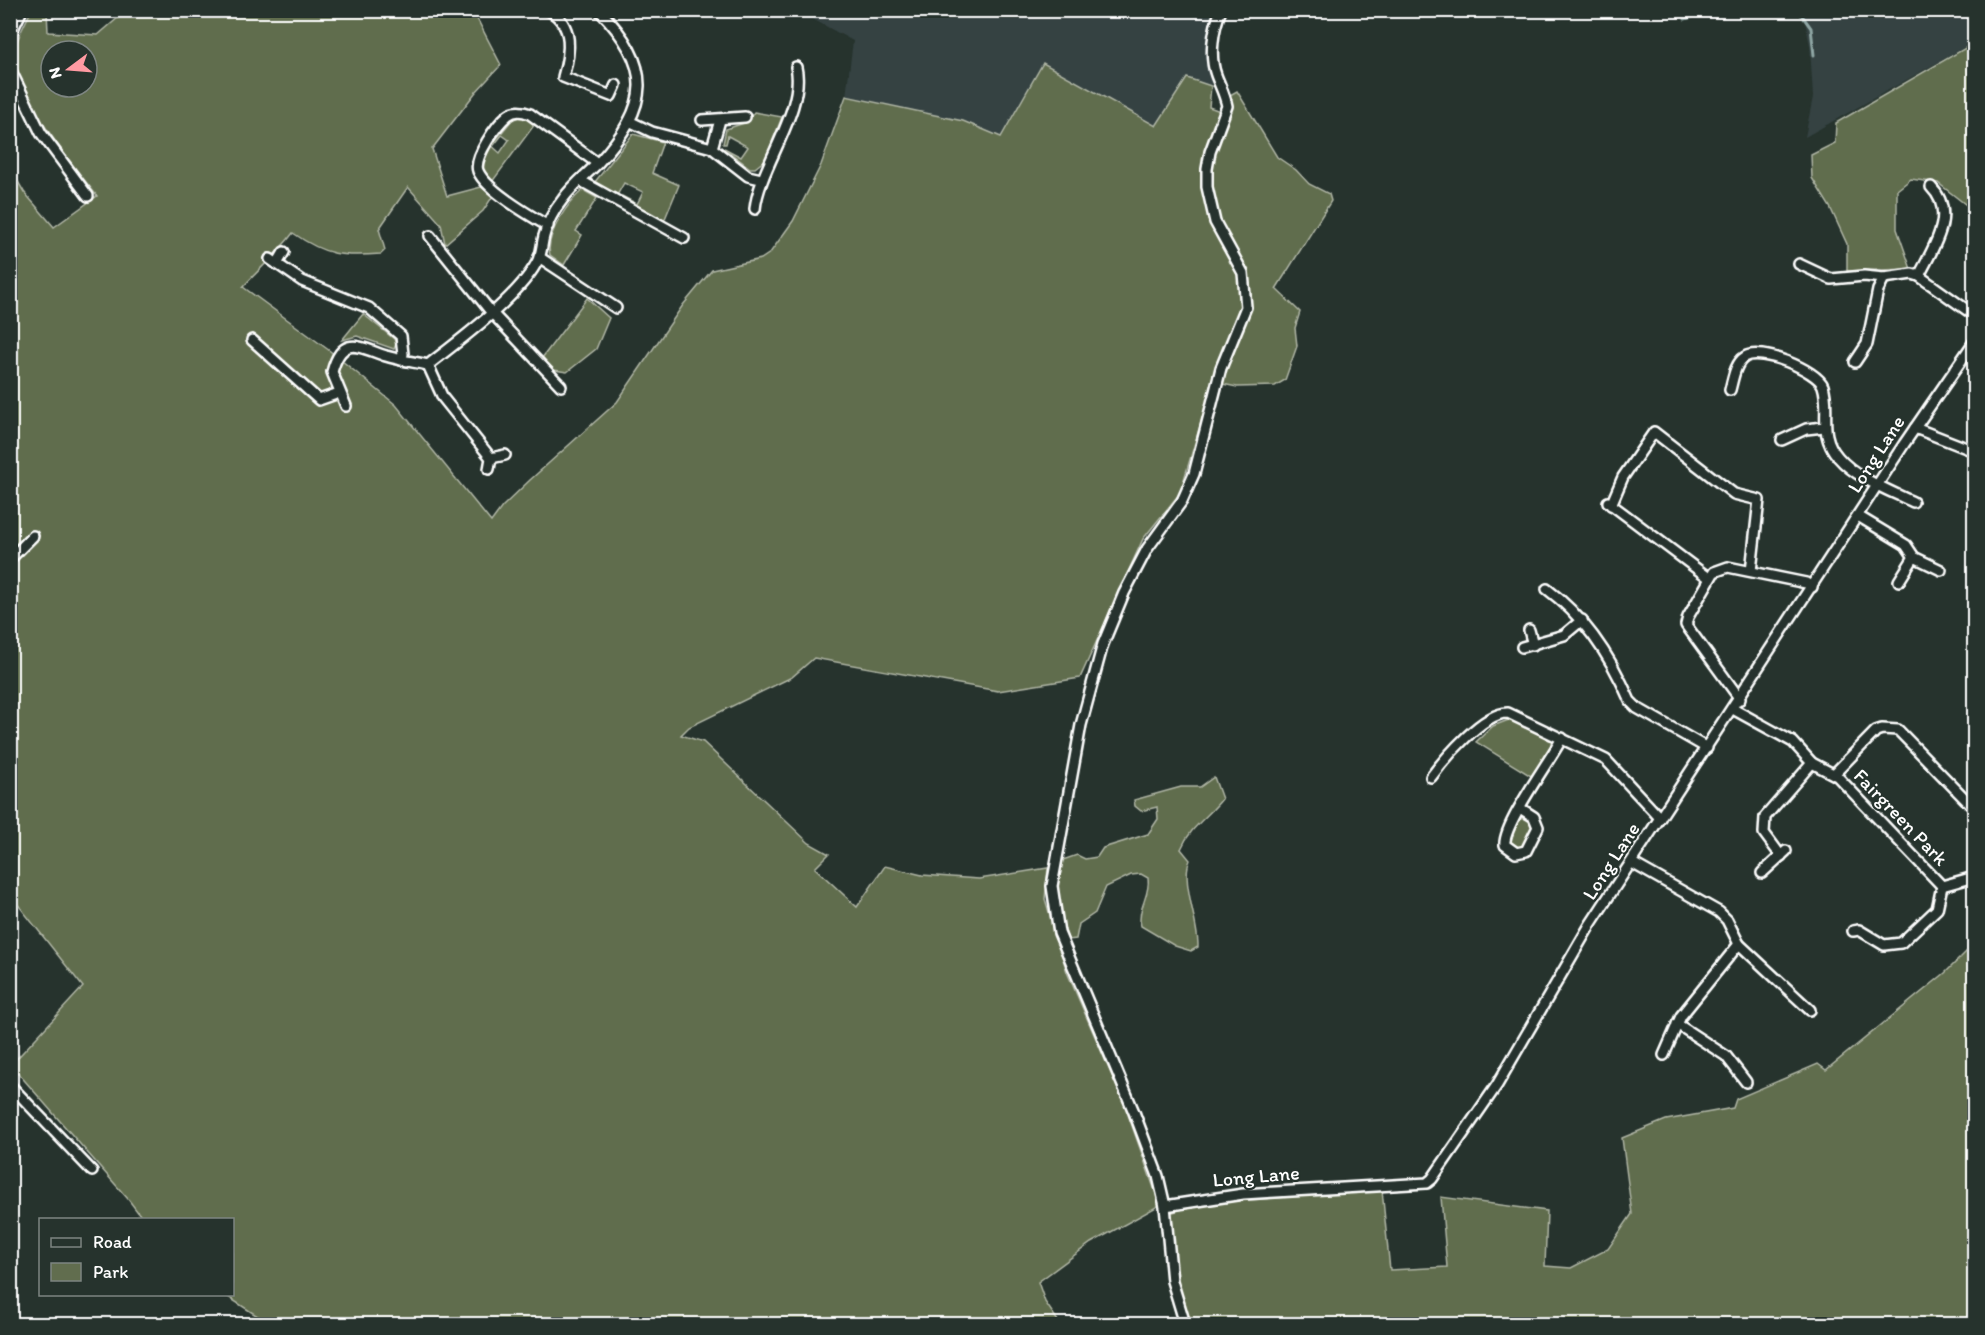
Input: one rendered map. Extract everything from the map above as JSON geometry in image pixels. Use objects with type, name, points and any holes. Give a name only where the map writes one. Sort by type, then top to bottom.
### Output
[{"type":"street","points":[[10,35],[22,10]]},
{"type":"street","points":[[428,365],[510,296],[539,257],[548,226],[563,198],[597,164],[629,121],[639,85],[638,66],[628,43],[599,10]]},
{"type":"street","points":[[1185,1324],[1172,1281],[1165,1206],[1147,1144],[1059,933],[1052,886],[1081,725],[1103,644],[1147,549],[1182,501],[1194,474],[1221,368],[1246,307],[1243,273],[1215,222],[1207,188],[1210,152],[1227,106],[1215,74],[1213,58],[1215,25],[1221,10]]},
{"type":"street","points":[[550,11],[563,22],[568,35],[569,57],[563,77],[611,96],[616,85]]},
{"type":"street","points":[[755,209],[761,179],[786,126],[797,84],[796,67]]},
{"type":"street","points":[[10,69],[41,134],[88,196]]},
{"type":"street","points":[[548,226],[502,195],[484,179],[478,170],[476,161],[478,155],[508,114],[516,111],[530,114],[597,164]]},
{"type":"street","points":[[702,120],[745,117]]},
{"type":"street","points":[[712,148],[720,120]]},
{"type":"street","points":[[629,121],[652,132],[712,148],[748,176],[761,179]]},
{"type":"street","points":[[581,181],[684,238]]},
{"type":"street","points":[[1919,276],[1939,235],[1944,217],[1943,204],[1931,187]]},
{"type":"street","points":[[430,236],[491,312],[561,386]]},
{"type":"street","points":[[284,252],[274,262],[302,281],[369,308],[401,336],[401,360]]},
{"type":"street","points":[[539,257],[616,308]]},
{"type":"street","points":[[1799,264],[1831,279],[1864,276],[1884,278],[1912,274],[1919,276],[1974,315]]},
{"type":"street","points":[[1855,362],[1868,344],[1878,290],[1884,278]]},
{"type":"street","points":[[252,340],[319,400],[339,393]]},
{"type":"street","name":"Long Lane","points":[[1165,1206],[1243,1194],[1427,1183],[1432,1179],[1497,1085],[1573,952],[1734,709],[1915,428],[1974,342]]},
{"type":"street","points":[[346,405],[332,372],[344,348],[351,345],[360,346],[401,360],[428,365]]},
{"type":"street","points":[[1730,390],[1736,368],[1744,357],[1757,353],[1795,365],[1815,376],[1823,387],[1824,427],[1832,448],[1840,459],[1878,485],[1913,502]]},
{"type":"street","points":[[428,365],[448,405],[491,459],[489,470]]},
{"type":"street","points":[[1782,440],[1806,429],[1824,427]]},
{"type":"street","points":[[1915,428],[1974,451]]},
{"type":"street","points":[[1709,578],[1610,503],[1623,477],[1654,432],[1734,494],[1763,499],[1751,571]]},
{"type":"street","points":[[491,459],[505,455]]},
{"type":"street","points":[[1858,516],[1906,545],[1914,557],[1941,570]]},
{"type":"street","points":[[10,559],[33,536]]},
{"type":"street","points":[[1899,581],[1914,557]]},
{"type":"street","points":[[1740,699],[1686,625],[1709,578],[1717,569],[1723,567],[1751,571],[1812,587]]},
{"type":"street","points":[[1547,589],[1582,620],[1605,650],[1630,701],[1636,708],[1707,748]]},
{"type":"street","points":[[1522,647],[1564,635],[1582,620]]},
{"type":"street","points":[[1529,630],[1533,645]]},
{"type":"street","name":"Fairgreen Park","points":[[1734,709],[1792,742],[1812,763],[1834,774],[1942,886]]},
{"type":"street","points":[[1431,777],[1459,746],[1497,714],[1516,714],[1611,764],[1660,818]]},
{"type":"street","name":"Fairgreen Park","points":[[1834,774],[1876,731],[1898,729],[1974,807]]},
{"type":"street","points":[[1520,808],[1534,817],[1538,827],[1526,851],[1516,853],[1508,849],[1504,840],[1520,808],[1562,738]]},
{"type":"street","points":[[1762,873],[1783,853],[1764,833],[1765,817],[1812,763]]},
{"type":"street","points":[[1632,863],[1719,912],[1727,920],[1739,945],[1810,1010]]},
{"type":"street","name":"Fairgreen Park","points":[[1942,886],[1974,877]]},
{"type":"street","name":"Fairgreen Park","points":[[1853,931],[1859,930],[1884,945],[1900,943],[1937,909],[1942,886]]},
{"type":"street","points":[[1664,1055],[1677,1024],[1739,945]]},
{"type":"street","points":[[1677,1024],[1726,1056],[1746,1082]]},
{"type":"street","points":[[10,1085],[92,1171]]},
{"type":"shaded area","points":[[798,11],[1217,11],[1211,28],[1211,86],[1187,78],[1157,126],[1044,63],[1001,137],[963,121],[846,96],[853,41]]},
{"type":"shaded area","points":[[1803,11],[1974,11],[1974,42],[1805,137],[1813,97],[1810,46]]},
{"type":"green space","points":[[31,11],[47,11],[48,32],[98,35],[126,11],[473,11],[501,65],[475,93],[432,149],[447,196],[481,187],[493,196],[483,211],[445,244],[441,224],[408,187],[379,229],[385,250],[381,254],[345,255],[325,251],[293,233],[243,287],[330,351],[396,405],[491,522],[502,507],[530,480],[617,402],[683,305],[712,270],[761,259],[770,253],[793,221],[821,165],[846,96],[963,121],[1001,137],[1043,63],[1156,126],[1187,78],[1211,86],[1209,107],[1220,111],[1203,163],[1227,122],[1230,95],[1237,91],[1277,157],[1296,170],[1309,184],[1329,194],[1331,201],[1276,289],[1300,312],[1295,328],[1297,346],[1285,380],[1275,386],[1237,387],[1213,382],[1180,493],[1143,539],[1080,678],[998,691],[814,658],[792,677],[689,727],[681,735],[703,742],[809,843],[829,854],[815,868],[857,907],[885,866],[922,875],[979,879],[1048,868],[1045,899],[1067,972],[1125,1106],[1160,1205],[1091,1243],[1038,1282],[1045,1302],[1060,1324],[270,1324],[227,1296],[234,1296],[234,1218],[142,1218],[11,1065],[83,987],[16,902],[11,903],[10,168],[24,192],[54,227],[97,196],[59,146],[32,105],[16,66],[15,49]]},
{"type":"green space","points":[[1974,43],[1974,211],[1938,183],[1911,179],[1897,190],[1897,229],[1911,269],[1847,271],[1847,244],[1830,207],[1812,178],[1811,155],[1835,143],[1836,123]]},
{"type":"green space","points":[[754,112],[782,117],[765,160],[755,168],[750,168],[724,148],[741,157],[748,147],[728,136],[726,144],[723,144],[726,129],[747,122]]},
{"type":"green space","points":[[524,117],[535,124],[492,182],[481,172],[481,161],[491,145],[500,153],[509,140],[502,135],[494,145],[493,143],[512,120]]},
{"type":"green space","points":[[633,134],[663,142],[652,173],[679,185],[664,221],[620,200],[622,196],[637,204],[643,192],[624,183],[616,197],[594,183]]},
{"type":"green space","points":[[583,190],[597,198],[576,231],[582,235],[564,265],[550,255],[551,238],[571,202]]},
{"type":"green space","points":[[587,298],[609,318],[596,349],[567,372],[554,370],[542,358]]},
{"type":"green space","points":[[363,314],[394,339],[396,344],[394,349],[357,336],[342,340]]},
{"type":"green space","points":[[1511,719],[1551,741],[1551,748],[1531,776],[1476,742],[1493,726]]},
{"type":"green space","points":[[1214,777],[1222,799],[1194,828],[1181,849],[1190,860],[1188,890],[1198,947],[1191,951],[1175,946],[1141,926],[1140,914],[1148,878],[1141,874],[1131,875],[1106,887],[1095,913],[1079,924],[1076,939],[1068,940],[1059,901],[1060,861],[1077,855],[1085,859],[1097,857],[1103,848],[1148,834],[1158,819],[1157,807],[1141,811],[1135,806],[1134,800],[1181,787],[1200,787]]},
{"type":"green space","points":[[1521,819],[1532,820],[1535,828],[1531,836],[1522,847],[1513,847],[1509,837]]},
{"type":"green space","points":[[1974,944],[1974,1324],[1190,1324],[1176,1277],[1170,1213],[1198,1204],[1382,1190],[1390,1270],[1447,1267],[1441,1197],[1547,1211],[1545,1266],[1571,1268],[1608,1249],[1632,1214],[1622,1138],[1666,1120],[1733,1108],[1736,1099],[1818,1064],[1826,1070],[1945,973]]},
{"type":"waterway","points":[[1685,19],[1717,10]]},
{"type":"waterway","points":[[1798,10],[1811,28],[1814,55]]}]
